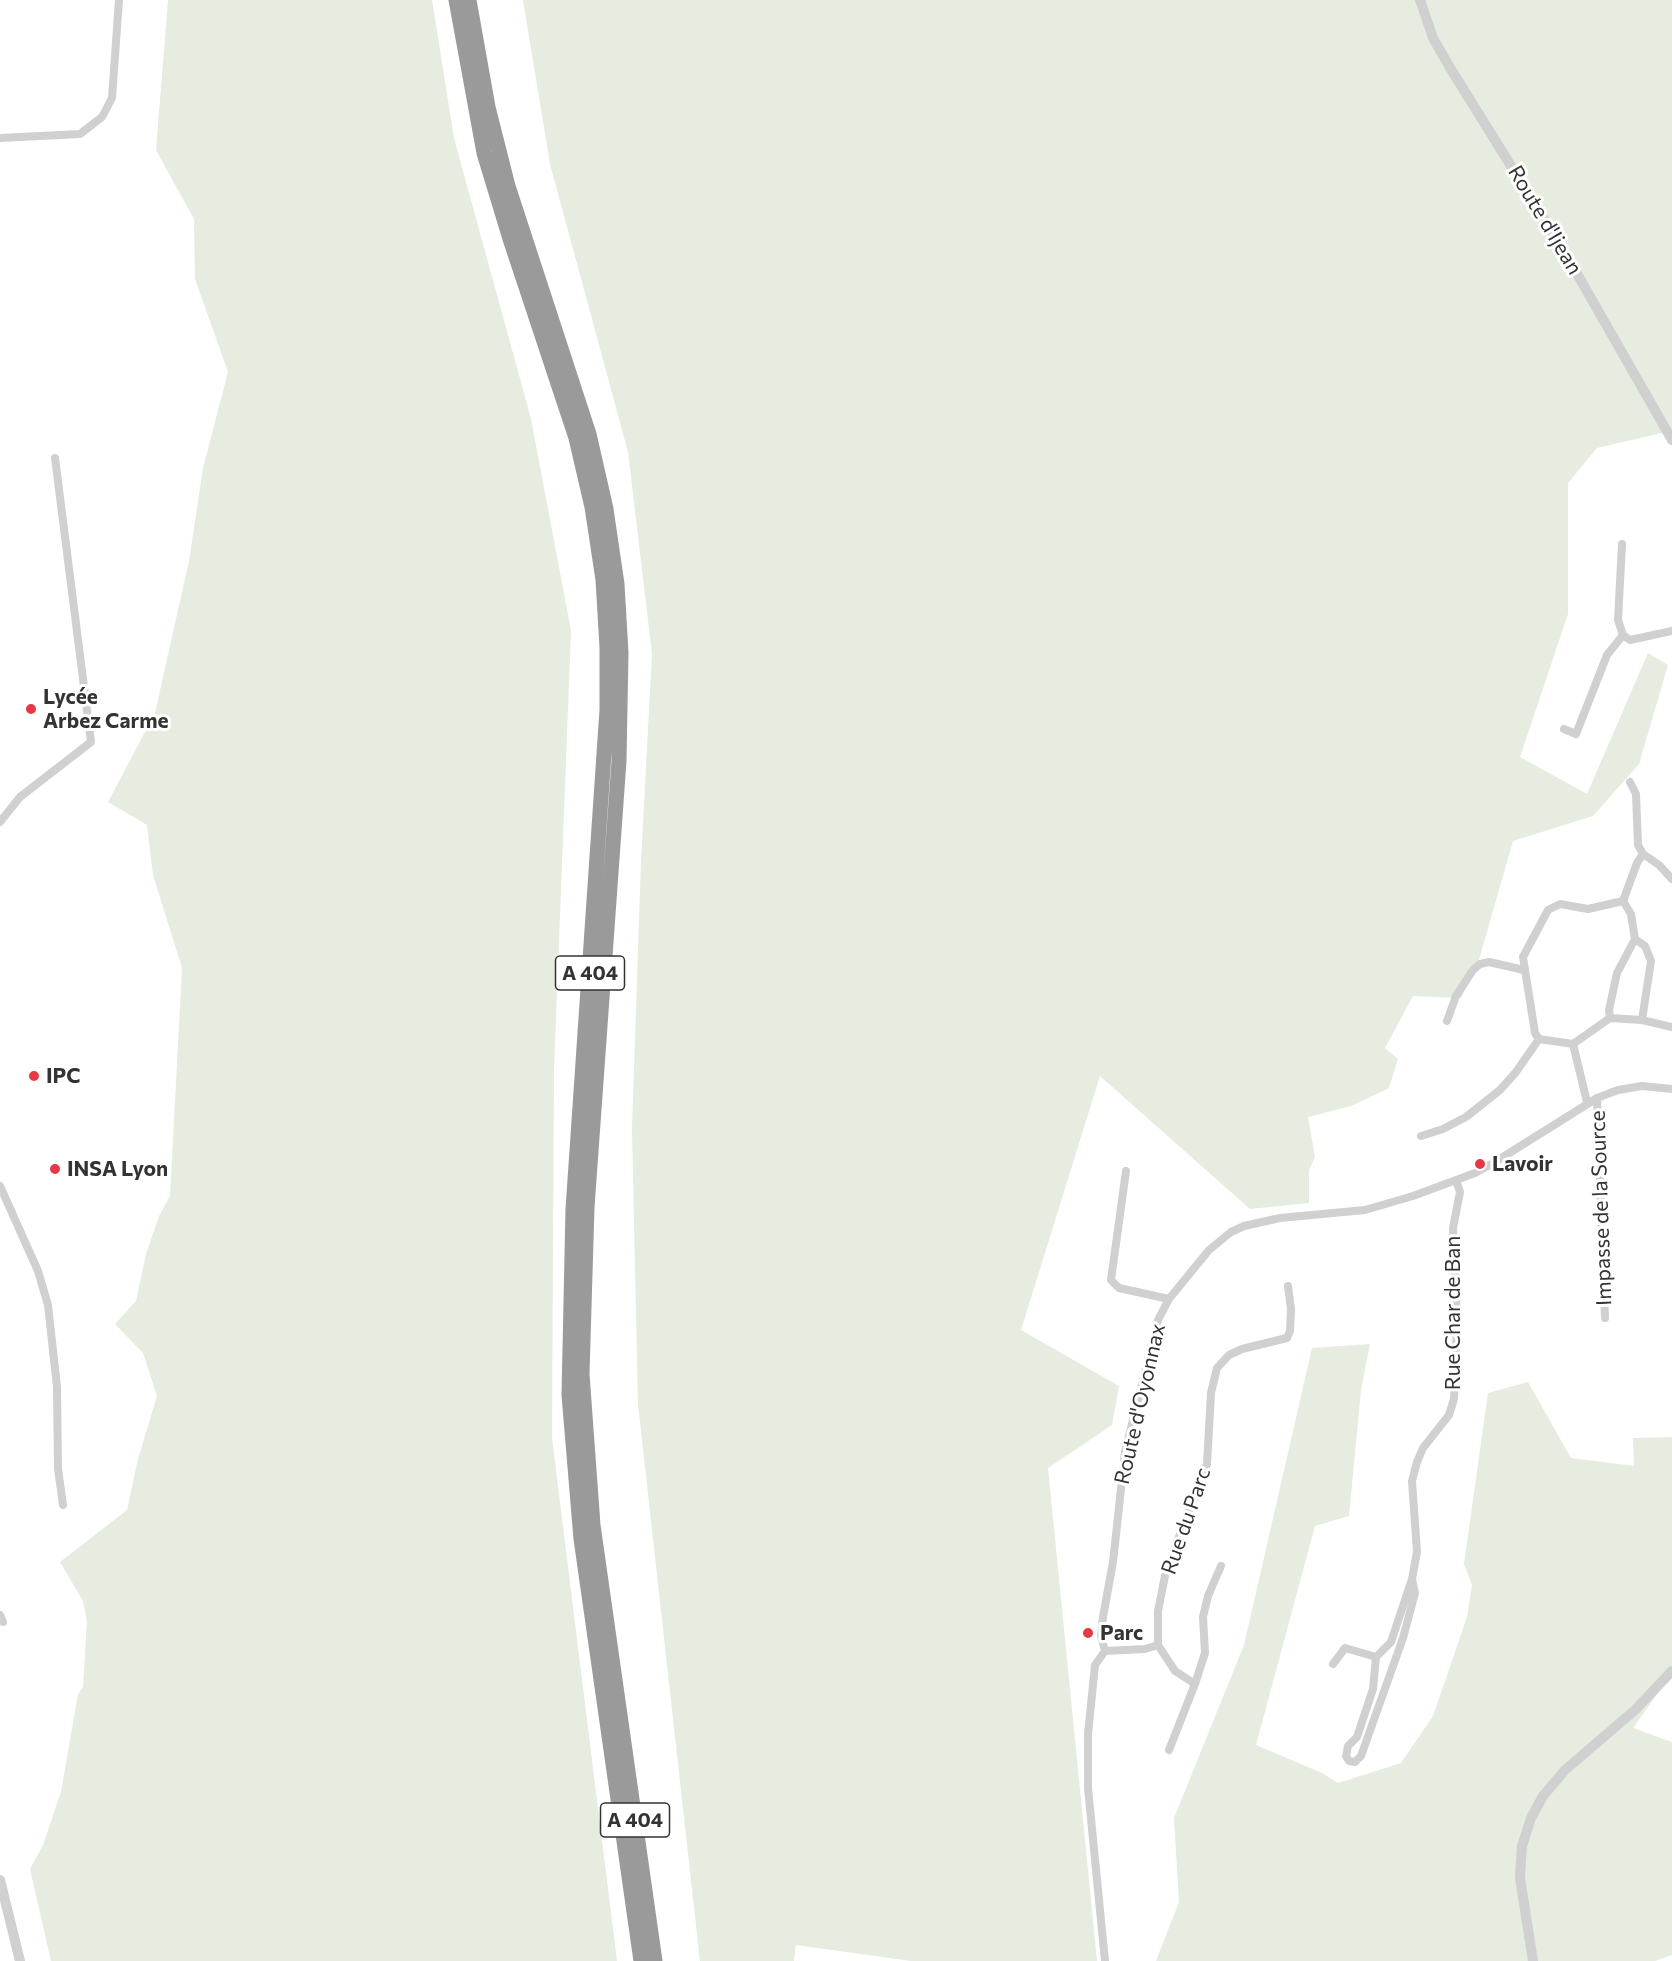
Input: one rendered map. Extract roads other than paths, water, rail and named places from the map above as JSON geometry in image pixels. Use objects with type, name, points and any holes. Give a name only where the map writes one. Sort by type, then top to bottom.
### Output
[{"type":"highway","name":"A 404","points":[[456,0],[484,153],[576,438],[592,507],[603,580],[608,647],[607,720],[572,1221],[569,1395],[582,1549],[641,1961]]},
{"type":"highway","name":"A 404","points":[[469,0],[488,107],[508,186],[589,434],[606,509],[617,584],[621,654],[619,761],[587,1207],[582,1374],[593,1525],[655,1961]]},
{"type":"street","points":[[0,138],[80,134],[102,117],[112,98],[119,0]]},
{"type":"street","name":"Route d'Ijean","points":[[1420,0],[1433,38],[1449,66],[1568,258],[1672,440]]},
{"type":"street","points":[[0,822],[20,797],[91,742],[56,458]]},
{"type":"street","points":[[1622,544],[1618,620],[1623,635],[1630,640],[1672,631]]},
{"type":"street","points":[[1564,729],[1576,734],[1606,655],[1623,635]]},
{"type":"street","points":[[1630,782],[1636,794],[1638,845],[1643,854],[1659,865],[1672,879]]},
{"type":"street","points":[[1623,901],[1643,854]]},
{"type":"street","points":[[1610,1018],[1609,1010],[1617,973],[1635,939],[1631,914],[1623,901]]},
{"type":"street","points":[[1623,901],[1588,909],[1568,904],[1553,906],[1543,918],[1525,952],[1524,970],[1535,1033],[1539,1039],[1573,1044],[1610,1018],[1642,1020],[1672,1027]]},
{"type":"street","points":[[1635,939],[1646,946],[1651,961],[1642,1020]]},
{"type":"street","points":[[1447,1021],[1456,996],[1473,970],[1480,964],[1489,962],[1524,970]]},
{"type":"street","points":[[1421,1136],[1443,1129],[1466,1117],[1500,1090],[1539,1039]]},
{"type":"street","points":[[1573,1044],[1587,1102]]},
{"type":"street","name":"Route d'Oyonnax","points":[[1105,1961],[1088,1788],[1088,1745],[1095,1665],[1105,1651],[1101,1636],[1113,1562],[1120,1478],[1158,1320],[1169,1299],[1209,1250],[1231,1232],[1280,1218],[1365,1210],[1456,1180],[1495,1162],[1596,1098],[1618,1090],[1642,1086],[1672,1089]]},
{"type":"street","name":"Impasse de la Source","points":[[1596,1098],[1605,1318]]},
{"type":"street","points":[[1126,1171],[1111,1280],[1119,1288],[1169,1299]]},
{"type":"street","name":"Rue Char de Ban","points":[[1412,1579],[1415,1593],[1403,1638],[1361,1756],[1352,1762],[1346,1756],[1348,1746],[1357,1737],[1370,1702],[1376,1657],[1391,1642],[1412,1579],[1417,1552],[1412,1481],[1424,1448],[1449,1415],[1454,1399],[1457,1324],[1453,1228],[1460,1192],[1456,1180]]},
{"type":"street","points":[[0,1186],[35,1262],[48,1305],[57,1387],[58,1469],[63,1505]]},
{"type":"street","name":"Rue du Parc","points":[[1158,1645],[1158,1611],[1166,1571],[1208,1464],[1210,1393],[1217,1368],[1229,1355],[1242,1349],[1287,1338],[1290,1331],[1291,1310],[1288,1286]]},
{"type":"street","points":[[1169,1750],[1195,1684],[1204,1653],[1205,1606],[1221,1566]]},
{"type":"street","points":[[0,1615],[3,1622],[0,1620]]},
{"type":"street","points":[[1105,1651],[1145,1649],[1158,1645],[1175,1671],[1195,1684]]},
{"type":"street","points":[[1333,1664],[1345,1648],[1376,1657]]},
{"type":"street","points":[[1533,1961],[1520,1892],[1520,1860],[1522,1846],[1534,1812],[1543,1796],[1565,1770],[1652,1695],[1672,1671]]},
{"type":"street","points":[[0,1880],[20,1961]]},
{"type":"place","name":"Lycée Arbez Carme","points":[[31,709]]},
{"type":"place","name":"IPC","points":[[34,1076]]},
{"type":"place","name":"Lavoir","points":[[1480,1164]]},
{"type":"place","name":"INSA Lyon","points":[[55,1169]]},
{"type":"place","name":"Parc","points":[[1088,1633]]}]
